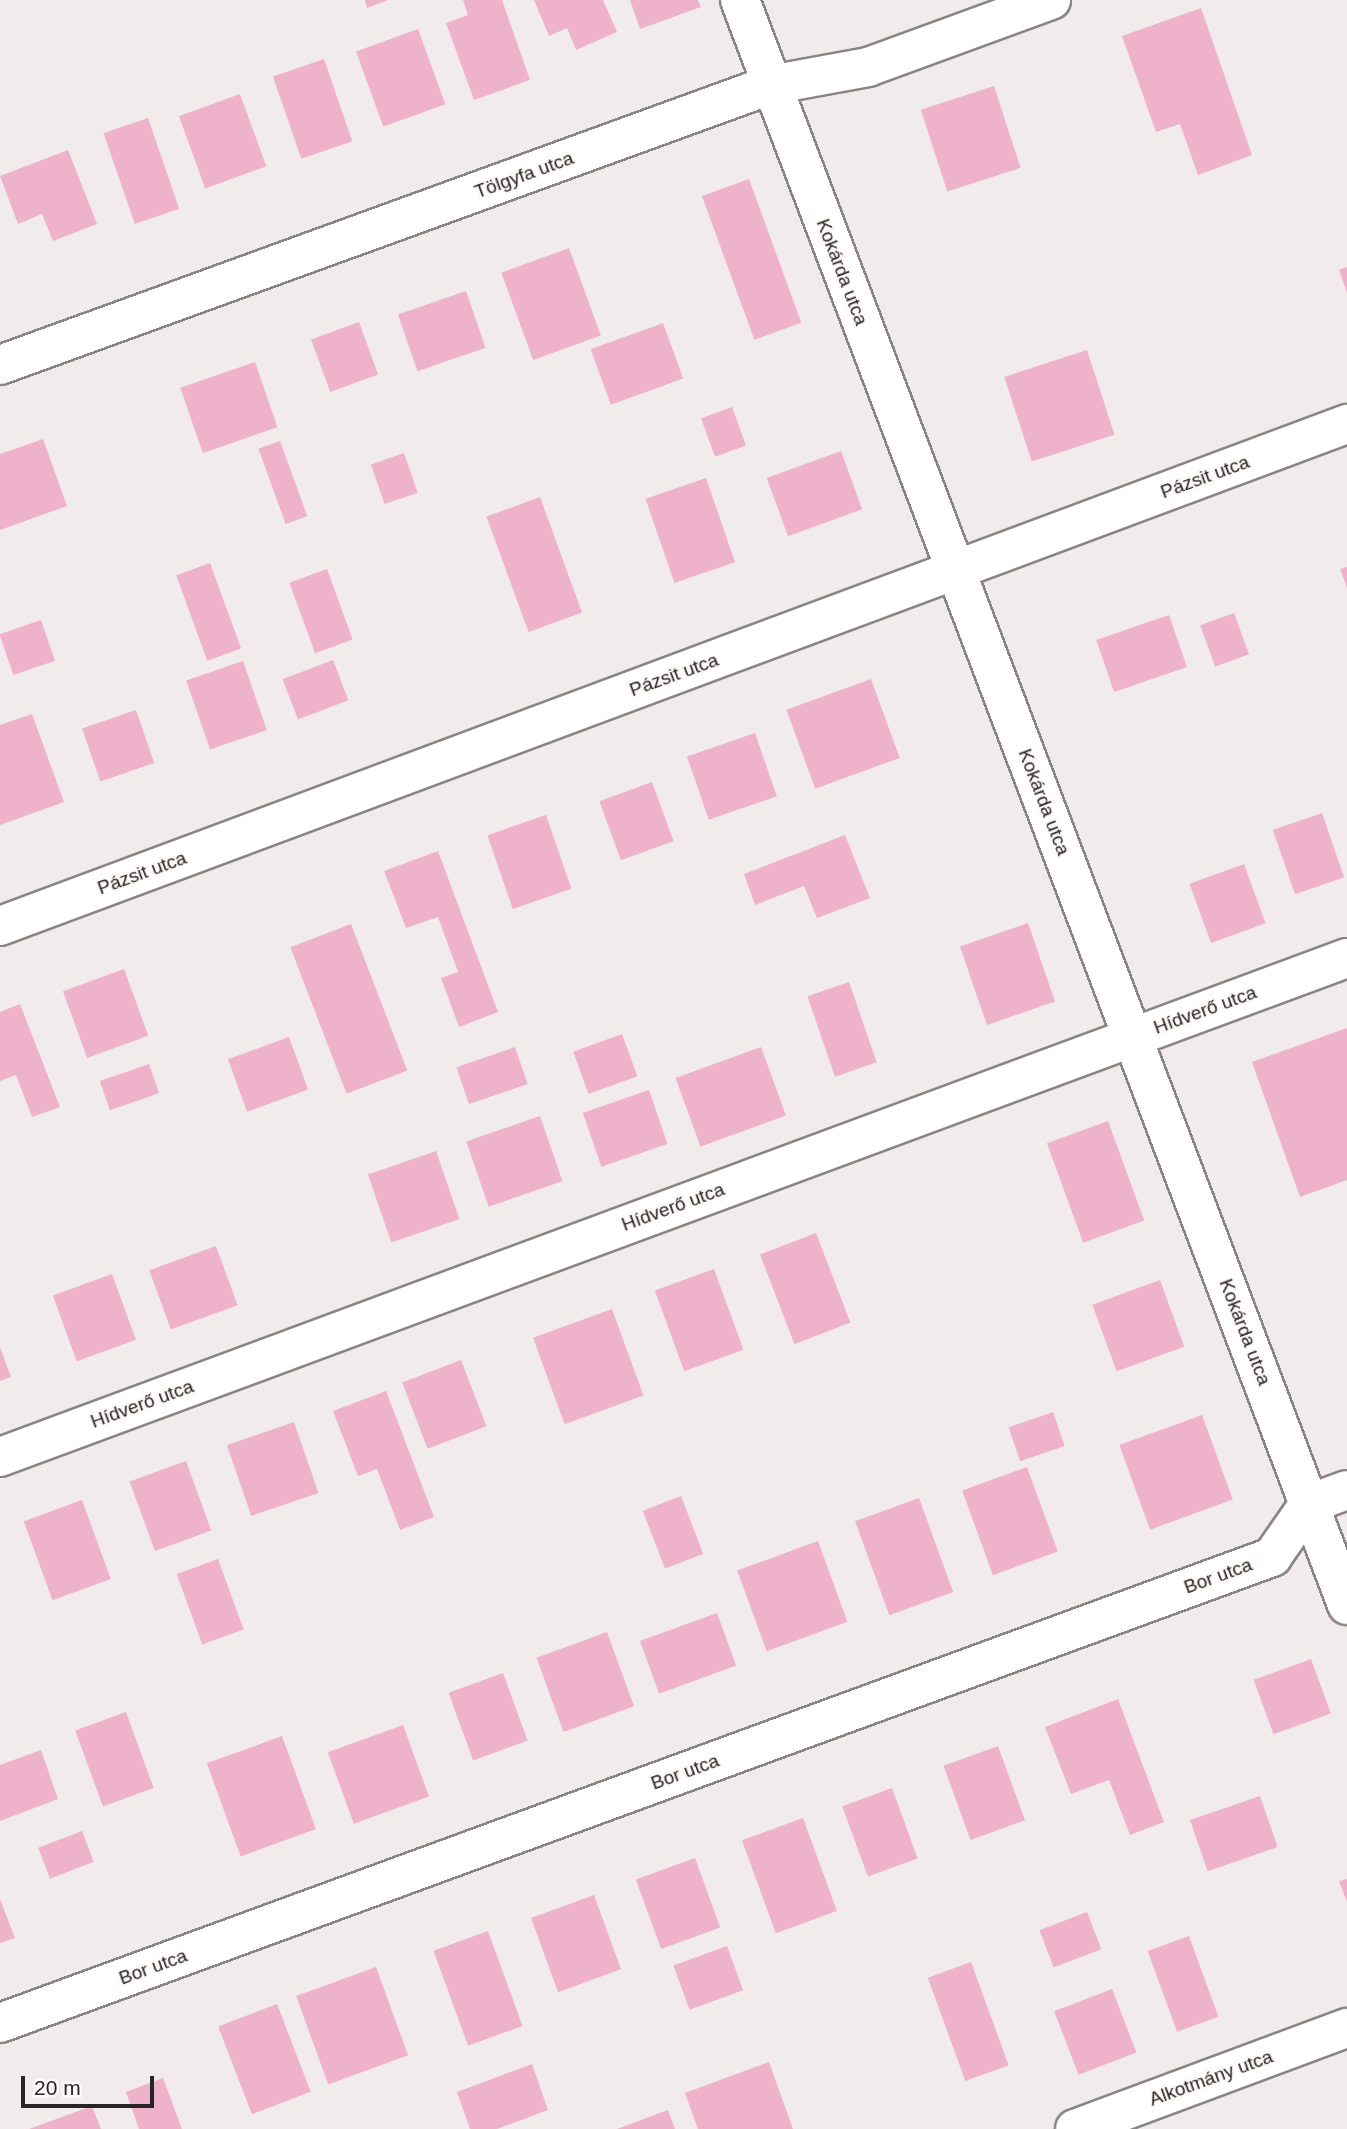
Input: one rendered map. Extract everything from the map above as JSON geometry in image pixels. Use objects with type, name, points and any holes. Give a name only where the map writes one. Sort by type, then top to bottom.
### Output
[{"type":"street","name":"Kokárda utca","points":[[740,0],[1347,1605]]},
{"type":"street","name":"Tölgyfa utca","points":[[0,366],[770,85],[868,67],[1052,0]]},
{"type":"street","name":"Pázsit utca","points":[[0,926],[1347,424]]},
{"type":"street","name":"Hídverő utca","points":[[0,1457],[1347,958]]},
{"type":"street","points":[[1309,1504],[1347,1490]]},
{"type":"street","name":"Bor utca","points":[[0,2023],[1272,1557],[1309,1504]]},
{"type":"street","name":"Alkotmány utca","points":[[1075,2129],[1347,2028]]},
{"type":"building","points":[[365,0],[388,0],[367,8]]},
{"type":"building","points":[[463,0],[502,0],[530,80],[474,100],[446,23],[468,15]]},
{"type":"building","points":[[534,0],[603,0],[617,32],[576,50],[567,28],[549,36]]},
{"type":"building","points":[[630,0],[698,0],[701,7],[640,29]]},
{"type":"building","points":[[1201,8],[1252,155],[1198,175],[1180,124],[1156,132],[1122,36]]},
{"type":"building","points":[[418,29],[445,104],[383,127],[356,52]]},
{"type":"building","points":[[324,59],[352,141],[301,159],[273,77]]},
{"type":"building","points":[[994,86],[1021,168],[947,192],[921,110]]},
{"type":"building","points":[[240,94],[266,166],[205,189],[179,116]]},
{"type":"building","points":[[148,118],[179,209],[135,224],[104,133]]},
{"type":"building","points":[[68,150],[97,224],[53,241],[42,214],[18,224],[0,176]]},
{"type":"building","points":[[749,179],[801,323],[754,340],[702,196]]},
{"type":"building","points":[[569,248],[601,335],[533,360],[501,273]]},
{"type":"building","points":[[1347,267],[1347,293],[1339,270]]},
{"type":"building","points":[[466,291],[486,348],[417,371],[398,314]]},
{"type":"building","points":[[359,322],[378,375],[330,392],[311,339]]},
{"type":"building","points":[[663,323],[683,378],[611,405],[591,349]]},
{"type":"building","points":[[1087,350],[1115,435],[1032,462],[1004,377]]},
{"type":"building","points":[[255,362],[277,427],[203,453],[180,388]]},
{"type":"building","points":[[732,407],[746,446],[715,457],[701,418]]},
{"type":"building","points":[[43,439],[67,506],[0,530],[0,454]]},
{"type":"building","points":[[280,441],[307,516],[286,524],[258,449]]},
{"type":"building","points":[[841,451],[862,509],[788,536],[767,478]]},
{"type":"building","points":[[404,453],[418,493],[385,504],[371,464]]},
{"type":"building","points":[[706,478],[735,562],[674,583],[645,499]]},
{"type":"building","points":[[540,497],[582,613],[529,632],[486,516]]},
{"type":"building","points":[[210,563],[241,649],[207,661],[176,575]]},
{"type":"building","points":[[1347,567],[1347,588],[1340,569]]},
{"type":"building","points":[[327,569],[353,639],[315,653],[289,583]]},
{"type":"building","points":[[1234,613],[1249,654],[1215,667],[1200,625]]},
{"type":"building","points":[[1169,615],[1187,667],[1114,692],[1096,640]]},
{"type":"building","points":[[41,620],[55,661],[13,675],[0,634]]},
{"type":"building","points":[[333,660],[348,700],[298,719],[283,679]]},
{"type":"building","points":[[243,661],[267,730],[210,750],[186,681]]},
{"type":"building","points":[[871,679],[900,758],[815,789],[786,710]]},
{"type":"building","points":[[136,710],[154,763],[100,782],[82,729]]},
{"type":"building","points":[[32,714],[64,802],[0,825],[0,725]]},
{"type":"building","points":[[755,733],[777,796],[709,820],[687,756]]},
{"type":"building","points":[[652,782],[674,841],[621,860],[599,801]]},
{"type":"building","points":[[1322,813],[1344,877],[1295,894],[1273,830]]},
{"type":"building","points":[[546,815],[571,889],[513,909],[487,835]]},
{"type":"building","points":[[845,835],[870,898],[817,918],[804,886],[755,905],[744,874]]},
{"type":"building","points":[[438,851],[498,1012],[459,1027],[441,978],[458,972],[438,917],[406,928],[384,871]]},
{"type":"building","points":[[1244,864],[1266,923],[1211,943],[1189,884]]},
{"type":"building","points":[[1028,923],[1055,1001],[987,1025],[960,946]]},
{"type":"building","points":[[351,924],[407,1071],[347,1094],[290,947]]},
{"type":"building","points":[[124,969],[148,1036],[87,1058],[63,991]]},
{"type":"building","points":[[849,982],[877,1062],[835,1077],[807,996]]},
{"type":"building","points":[[20,1004],[60,1107],[32,1117],[16,1075],[0,1081],[0,1012]]},
{"type":"building","points":[[1347,1028],[1347,1180],[1300,1197],[1252,1062]]},
{"type":"building","points":[[622,1034],[637,1076],[589,1094],[573,1052]]},
{"type":"building","points":[[289,1037],[308,1090],[247,1112],[228,1059]]},
{"type":"building","points":[[515,1047],[528,1084],[469,1104],[456,1067]]},
{"type":"building","points":[[761,1047],[786,1116],[700,1147],[675,1078]]},
{"type":"building","points":[[149,1064],[159,1093],[110,1110],[100,1081]]},
{"type":"building","points":[[649,1090],[668,1144],[601,1167],[583,1113]]},
{"type":"building","points":[[540,1116],[562,1181],[489,1207],[466,1141]]},
{"type":"building","points":[[1108,1121],[1144,1221],[1083,1243],[1047,1143]]},
{"type":"building","points":[[436,1151],[459,1219],[391,1243],[368,1174]]},
{"type":"building","points":[[816,1233],[850,1323],[794,1344],[760,1255]]},
{"type":"building","points":[[216,1246],[238,1305],[171,1329],[149,1270]]},
{"type":"building","points":[[714,1269],[743,1350],[684,1371],[655,1291]]},
{"type":"building","points":[[112,1274],[136,1340],[77,1361],[53,1296]]},
{"type":"building","points":[[1160,1280],[1184,1347],[1117,1371],[1092,1305]]},
{"type":"building","points":[[612,1309],[643,1395],[565,1424],[533,1338]]},
{"type":"building","points":[[0,1347],[11,1377],[0,1381]]},
{"type":"building","points":[[461,1360],[486,1426],[428,1449],[402,1383]]},
{"type":"building","points":[[386,1391],[434,1517],[400,1530],[377,1469],[358,1476],[333,1411]]},
{"type":"building","points":[[1053,1412],[1065,1446],[1020,1461],[1009,1427]]},
{"type":"building","points":[[1202,1415],[1233,1500],[1150,1530],[1119,1445]]},
{"type":"building","points":[[294,1422],[318,1493],[251,1516],[227,1445]]},
{"type":"building","points":[[186,1461],[211,1531],[155,1551],[130,1482]]},
{"type":"building","points":[[1027,1467],[1058,1552],[993,1575],[962,1491]]},
{"type":"building","points":[[681,1496],[703,1554],[665,1569],[643,1511]]},
{"type":"building","points":[[919,1498],[953,1592],[889,1615],[855,1521]]},
{"type":"building","points":[[82,1500],[111,1579],[52,1600],[24,1521]]},
{"type":"building","points":[[818,1541],[847,1622],[767,1651],[737,1570]]},
{"type":"building","points":[[218,1559],[244,1629],[202,1645],[177,1574]]},
{"type":"building","points":[[717,1613],[736,1666],[659,1694],[640,1641]]},
{"type":"building","points":[[607,1632],[634,1706],[564,1732],[537,1658]]},
{"type":"building","points":[[1311,1659],[1331,1714],[1274,1734],[1254,1680]]},
{"type":"building","points":[[503,1673],[528,1741],[473,1760],[448,1693]]},
{"type":"building","points":[[1118,1699],[1164,1822],[1130,1835],[1109,1780],[1071,1794],[1045,1727]]},
{"type":"building","points":[[126,1712],[154,1788],[103,1807],[75,1730]]},
{"type":"building","points":[[403,1725],[429,1796],[354,1824],[328,1752]]},
{"type":"building","points":[[282,1736],[316,1829],[241,1856],[207,1763]]},
{"type":"building","points":[[998,1746],[1025,1820],[971,1840],[943,1766]]},
{"type":"building","points":[[41,1750],[58,1799],[0,1821],[0,1765]]},
{"type":"building","points":[[892,1788],[918,1858],[868,1877],[842,1806]]},
{"type":"building","points":[[1260,1796],[1278,1847],[1208,1871],[1190,1820]]},
{"type":"building","points":[[803,1818],[837,1911],[776,1933],[742,1840]]},
{"type":"building","points":[[82,1831],[94,1862],[50,1879],[38,1848]]},
{"type":"building","points":[[695,1858],[720,1928],[661,1949],[636,1880]]},
{"type":"building","points":[[1347,1879],[1347,1902],[1339,1881]]},
{"type":"building","points":[[594,1895],[621,1969],[558,1992],[531,1918]]},
{"type":"building","points":[[0,1899],[15,1938],[0,1943]]},
{"type":"building","points":[[1087,1912],[1101,1949],[1054,1968],[1039,1930]]},
{"type":"building","points":[[488,1931],[523,2026],[468,2046],[433,1951]]},
{"type":"building","points":[[1189,1936],[1218,2017],[1177,2032],[1148,1951]]},
{"type":"building","points":[[727,1946],[743,1990],[690,2010],[673,1965]]},
{"type":"building","points":[[971,1962],[1009,2065],[965,2081],[928,1978]]},
{"type":"building","points":[[376,1967],[408,2055],[328,2084],[296,1996]]},
{"type":"building","points":[[1112,1989],[1136,2052],[1078,2075],[1054,2011]]},
{"type":"building","points":[[277,2004],[311,2092],[252,2114],[218,2027]]},
{"type":"building","points":[[769,2062],[793,2129],[698,2129],[685,2093]]},
{"type":"building","points":[[532,2064],[548,2110],[497,2129],[470,2129],[457,2092]]},
{"type":"building","points":[[163,2078],[182,2129],[139,2129],[126,2092]]},
{"type":"building","points":[[92,2106],[101,2129],[29,2129]]},
{"type":"building","points":[[668,2110],[675,2129],[617,2129]]}]
